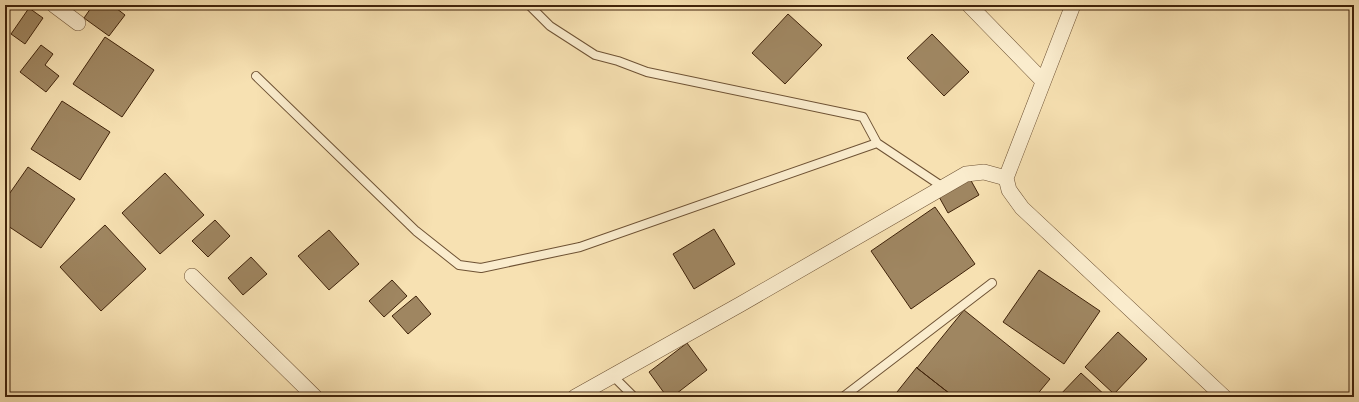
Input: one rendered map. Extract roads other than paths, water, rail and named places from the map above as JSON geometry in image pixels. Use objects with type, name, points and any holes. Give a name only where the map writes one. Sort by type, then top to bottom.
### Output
[{"type":"street","points":[[54,5],[78,23]]},
{"type":"street","points":[[969,5],[1043,81]]},
{"type":"street","points":[[1074,5],[1006,178],[1009,190],[1022,208],[1224,397]]},
{"type":"street","points":[[575,397],[966,174],[975,172],[988,173],[1006,178]]},
{"type":"street","points":[[192,276],[315,397]]},
{"type":"lane","points":[[529,5],[550,26],[595,55],[618,60],[647,72],[863,118],[877,143],[943,187]]},
{"type":"lane","points":[[256,76],[362,176],[416,231],[459,265],[481,268],[580,247],[877,143]]},
{"type":"lane","points":[[843,397],[992,284]]},
{"type":"lane","points":[[613,376],[634,397]]}]
